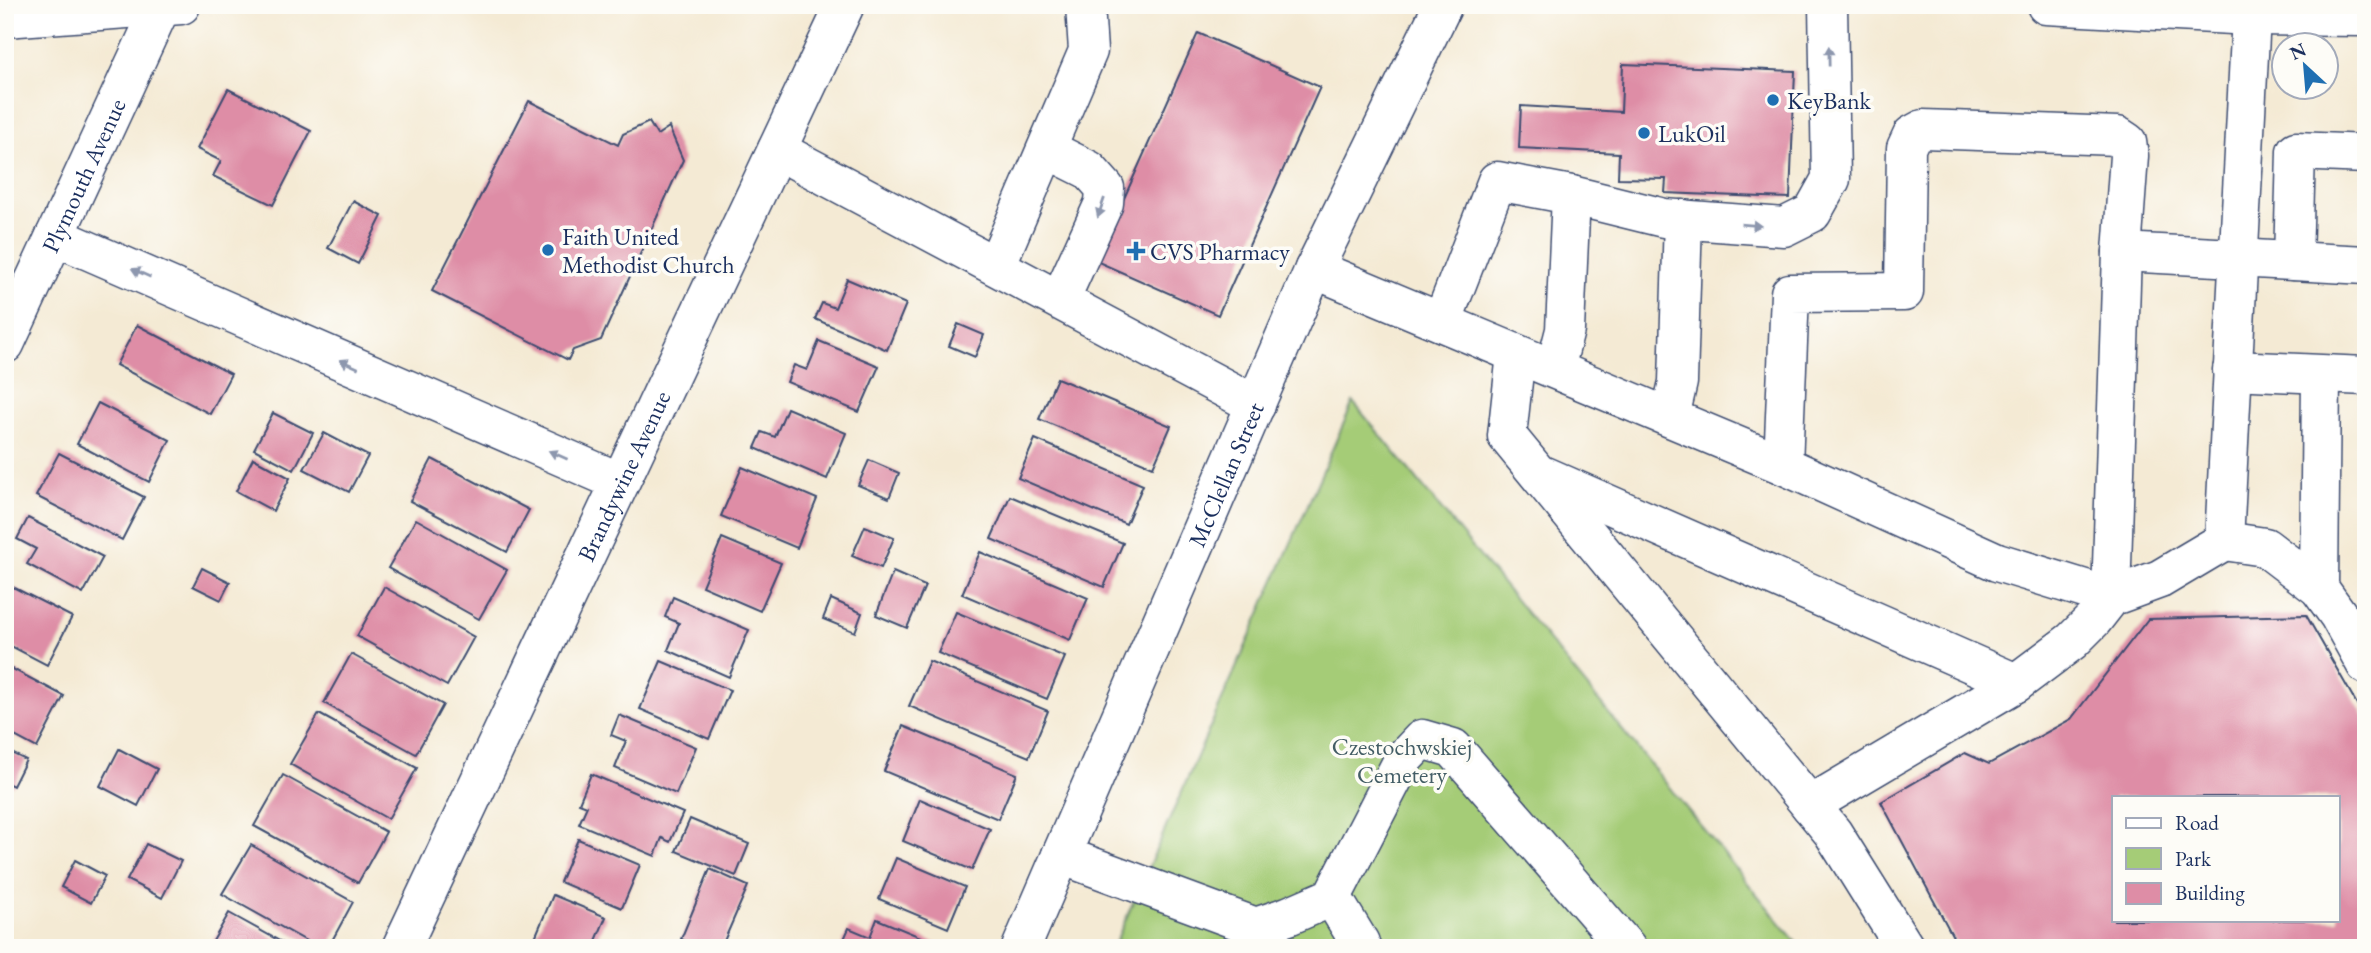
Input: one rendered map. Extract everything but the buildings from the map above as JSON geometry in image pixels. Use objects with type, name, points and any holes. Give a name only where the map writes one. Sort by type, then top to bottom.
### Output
[{"type":"street","name":"Brandywine Avenue","points":[[401,948],[845,5]]},
{"type":"street","points":[[996,266],[1088,51],[1085,5]]},
{"type":"street","name":"McClellan Street","points":[[1021,948],[1314,269],[1443,5]]},
{"type":"street","points":[[1442,323],[1497,181],[1571,195],[1664,218],[1784,228],[1812,213],[1831,179],[1828,5]]},
{"type":"street","points":[[2046,5],[2251,16],[2366,26]]},
{"type":"street","points":[[5,18],[172,6]]},
{"type":"street","name":"Plymouth Avenue","points":[[5,344],[55,236],[172,6]]},
{"type":"street","points":[[2251,16],[2366,17]]},
{"type":"street","points":[[2224,541],[2251,16]]},
{"type":"street","points":[[1783,465],[1790,293],[1904,292],[1906,148],[1912,135],[1923,129],[2118,136],[2127,142],[2130,156],[2122,252],[2111,597]]},
{"type":"street","points":[[1047,149],[1089,170],[1105,188],[1104,202],[1060,300]]},
{"type":"street","points":[[777,150],[1256,404]]},
{"type":"street","points":[[2293,261],[2296,151],[2366,154]]},
{"type":"street","points":[[1555,369],[1565,330],[1571,195]]},
{"type":"street","points":[[1670,417],[1678,382],[1683,219]]},
{"type":"street","points":[[55,236],[620,482]]},
{"type":"street","points":[[2122,252],[2366,265]]},
{"type":"street","points":[[1314,269],[1783,465],[1997,562],[2111,597]]},
{"type":"street","points":[[1516,354],[1507,436],[1833,833],[1905,948]]},
{"type":"street","points":[[2232,370],[2366,376]]},
{"type":"street","points":[[2319,588],[2320,374]]},
{"type":"street","points":[[1538,474],[2016,683]]},
{"type":"street","points":[[1810,805],[2016,683],[2072,641],[2111,597],[2160,579],[2224,541],[2265,547],[2319,588],[2339,616],[2366,665]]},
{"type":"street","points":[[1061,855],[1256,937],[1288,916],[1332,897],[1404,758],[1422,739],[1452,748],[1627,948]]},
{"type":"street","points":[[1332,897],[1361,948]]},
{"type":"green space","name":"Czestochwskiej Cemetery","points":[[1353,402],[1405,465],[1801,948],[1113,948]]},
{"type":"place","name":"KeyBank","points":[[1773,100]]},
{"type":"place","name":"LukOil","points":[[1644,133]]},
{"type":"place","name":"Faith United Methodist Church","points":[[548,250]]},
{"type":"place","name":"CVS Pharmacy","points":[[1136,251]]}]
